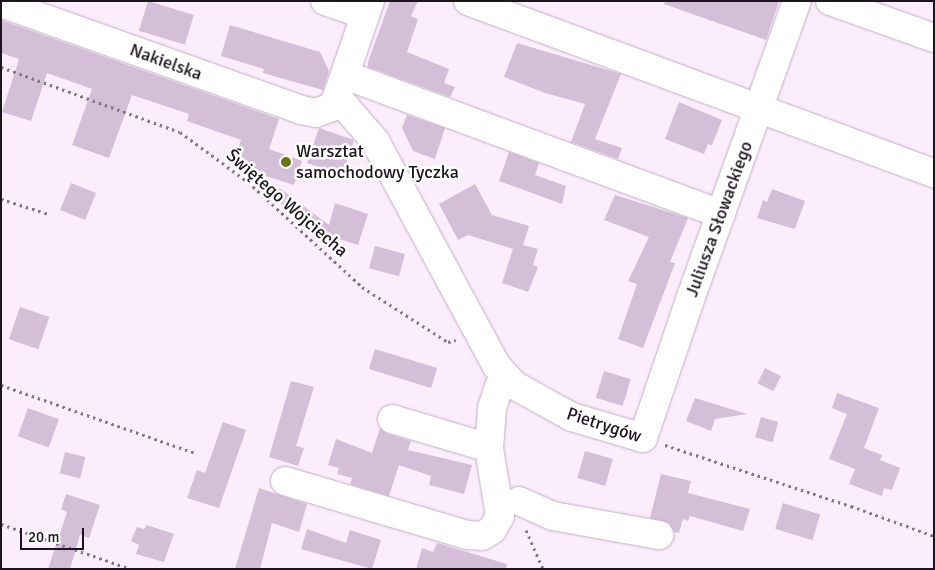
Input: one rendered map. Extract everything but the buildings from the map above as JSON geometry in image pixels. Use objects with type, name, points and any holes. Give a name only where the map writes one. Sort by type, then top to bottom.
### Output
[{"type":"street","points":[[325,1],[368,8],[338,93],[721,214]]},
{"type":"street","points":[[468,1],[934,173]]},
{"type":"street","name":"Juliusza Słowackiego","points":[[643,438],[797,1]]},
{"type":"street","points":[[830,1],[934,38]]},
{"type":"street","name":"Nakielska","points":[[1,3],[301,110],[316,113],[338,93]]},
{"type":"street","name":"Pietrygów","points":[[338,93],[375,141],[496,364],[514,385],[572,417],[643,438]]},
{"type":"street","points":[[285,481],[467,535],[482,536],[492,530],[500,516],[489,448],[492,408],[499,386]]},
{"type":"street","points":[[392,418],[489,448]]},
{"type":"street","points":[[519,501],[552,516],[659,535]]},
{"type":"path","name":"Świętego Wojciecha","points":[[1,67],[180,132],[248,182],[358,284],[448,342],[481,336]]},
{"type":"path","points":[[1,199],[49,214]]},
{"type":"path","points":[[1,385],[196,454]]},
{"type":"path","name":"Pietrygów","points":[[643,438],[851,506],[934,536]]},
{"type":"path","points":[[1,524],[131,569]]},
{"type":"place","name":"Warsztat samochodowy Tyczka","points":[[286,162]]}]
